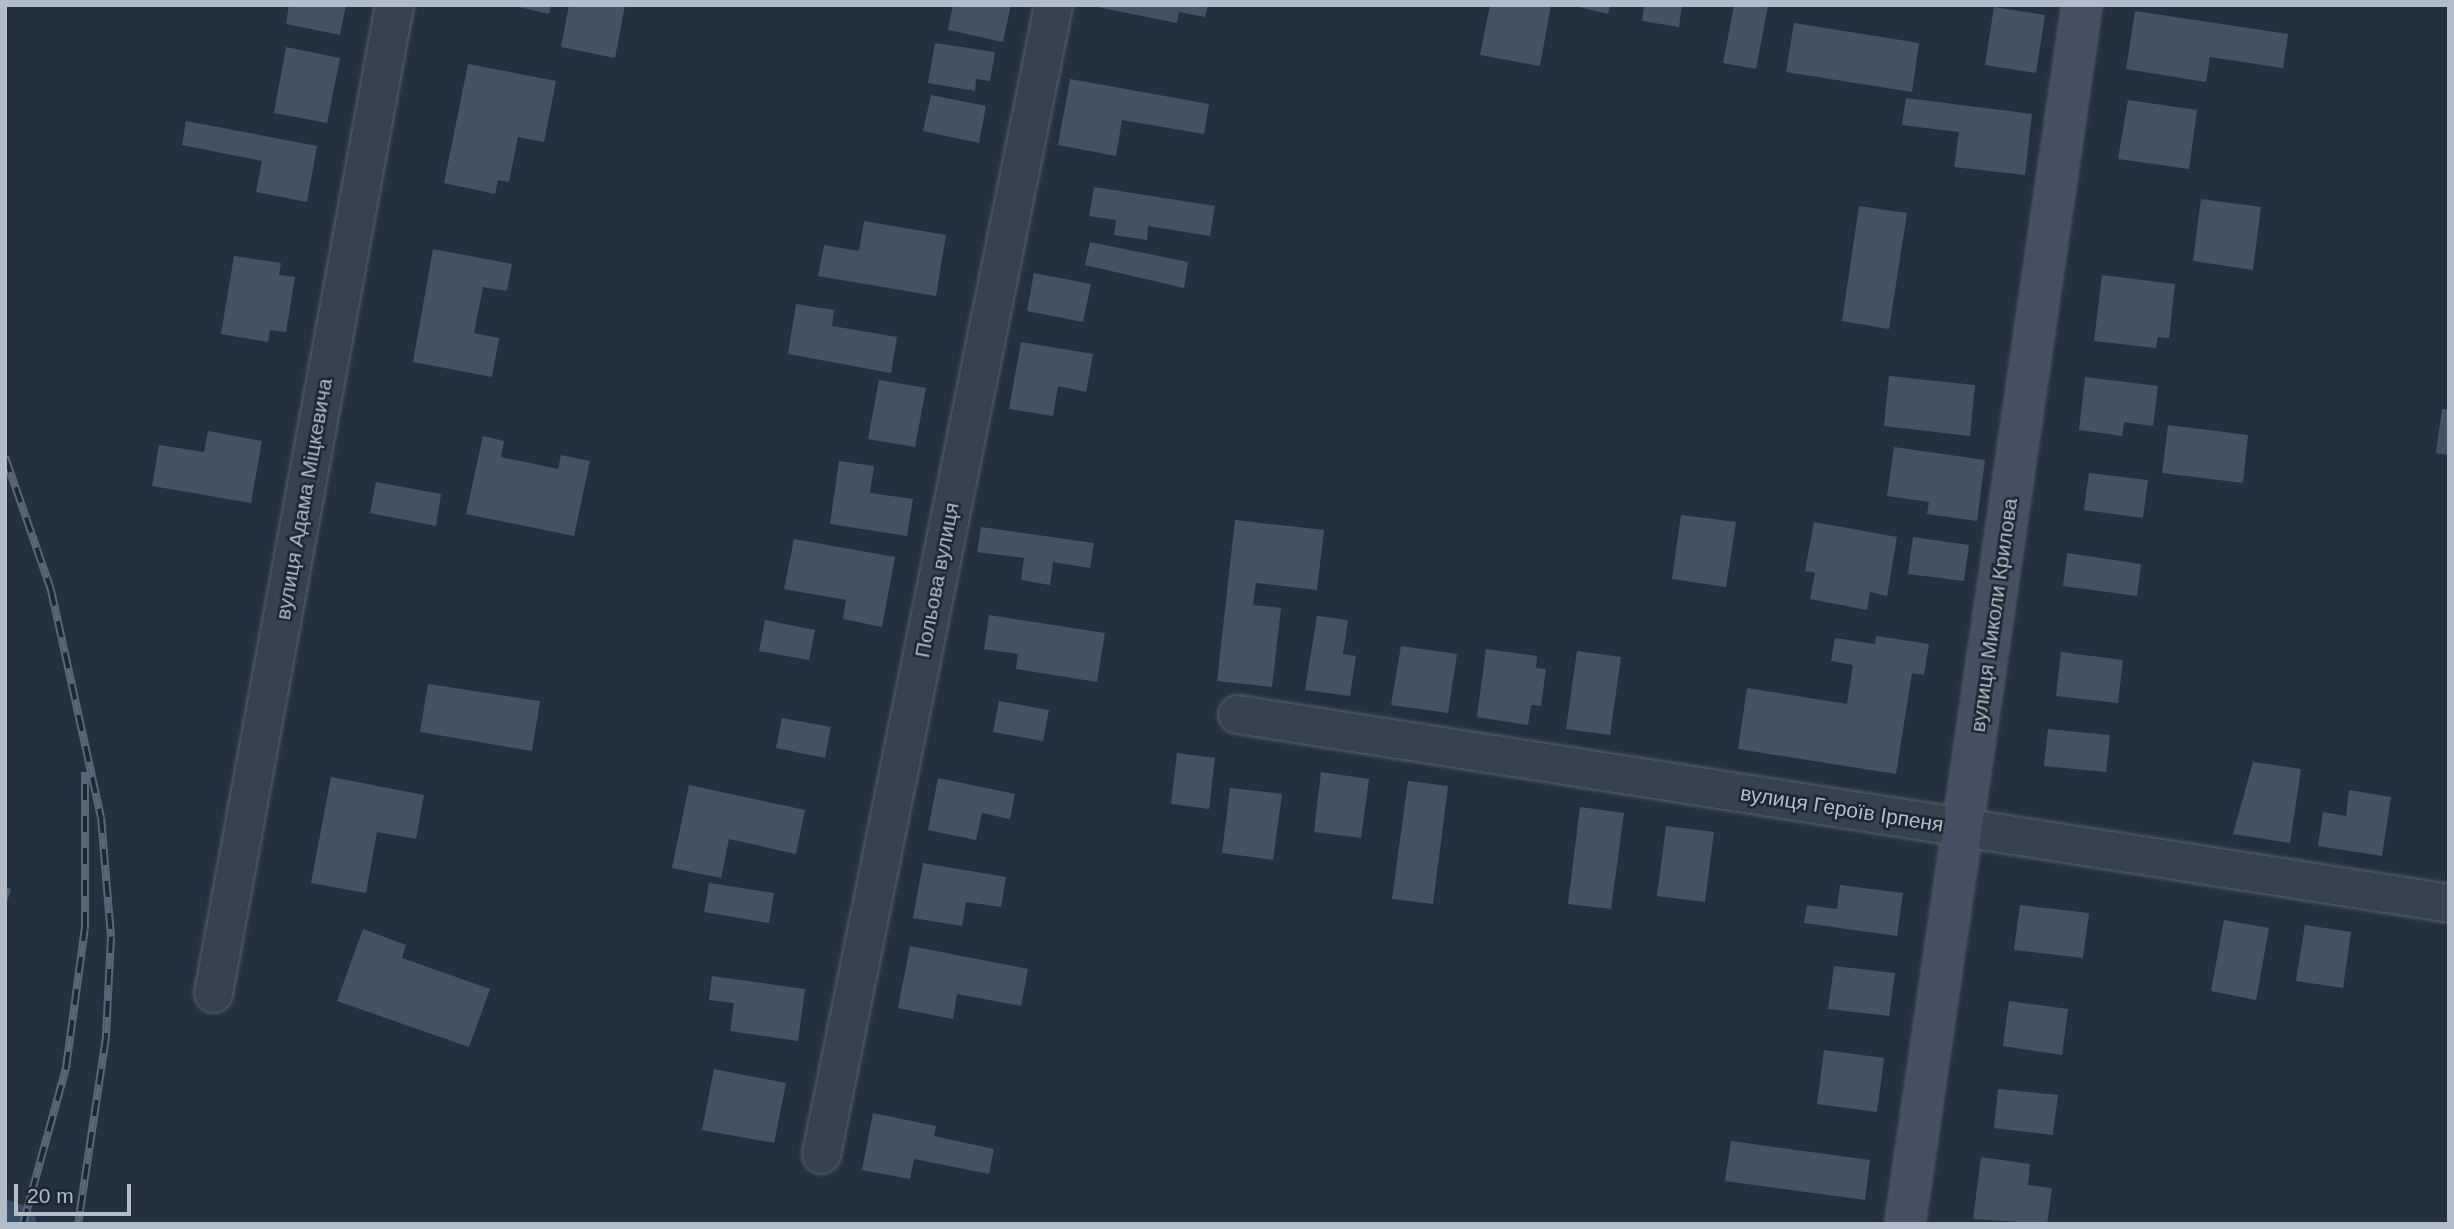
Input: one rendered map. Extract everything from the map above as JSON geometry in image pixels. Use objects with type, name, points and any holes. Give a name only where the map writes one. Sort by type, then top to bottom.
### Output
[{"type":"street","name":"вулиця Адама Міцкевича","points":[[213,993],[394,5]]},
{"type":"street","name":"Польова вулиця","points":[[821,1154],[1053,5]]},
{"type":"street","name":"вулиця Миколи Крилова","points":[[1905,1224],[2082,5]]},
{"type":"street","name":"вулиця Героїв Ірпеня","points":[[1237,714],[2449,903]]},
{"type":"building","points":[[289,5],[346,5],[340,35],[286,24]]},
{"type":"building","points":[[510,5],[551,5],[549,14]]},
{"type":"building","points":[[569,5],[625,5],[615,58],[561,47]]},
{"type":"building","points":[[953,5],[1011,5],[1003,42],[948,30]]},
{"type":"building","points":[[1087,5],[1208,5],[1205,17],[1179,12],[1177,23]]},
{"type":"building","points":[[1490,5],[1551,5],[1540,66],[1480,55]]},
{"type":"building","points":[[1570,5],[1610,5],[1608,14]]},
{"type":"building","points":[[1644,5],[1682,5],[1679,27],[1642,21]]},
{"type":"building","points":[[1734,5],[1768,5],[1756,69],[1723,63]]},
{"type":"building","points":[[1994,7],[2045,15],[2036,73],[1985,65]]},
{"type":"building","points":[[2135,11],[2288,34],[2283,68],[2210,57],[2206,82],[2126,69]]},
{"type":"building","points":[[1794,23],[1919,43],[1912,92],[1786,72]]},
{"type":"building","points":[[935,43],[995,52],[990,81],[976,79],[975,91],[928,83]]},
{"type":"building","points":[[286,47],[340,58],[327,123],[274,113]]},
{"type":"building","points":[[468,64],[556,81],[544,142],[518,137],[509,182],[498,180],[495,194],[444,183]]},
{"type":"building","points":[[1070,79],[1209,104],[1204,134],[1122,120],[1116,156],[1058,145]]},
{"type":"building","points":[[931,95],[986,106],[979,143],[923,131]]},
{"type":"building","points":[[1906,98],[2032,114],[2025,175],[1954,167],[1959,132],[1902,125]]},
{"type":"building","points":[[2128,100],[2197,110],[2189,169],[2118,159]]},
{"type":"building","points":[[186,121],[317,146],[307,202],[256,192],[262,161],[182,145]]},
{"type":"building","points":[[1094,187],[1215,206],[1210,236],[1148,226],[1147,240],[1114,235],[1116,220],[1089,216]]},
{"type":"building","points":[[2201,199],[2261,207],[2253,270],[2193,261]]},
{"type":"building","points":[[1859,206],[1907,213],[1889,329],[1842,321]]},
{"type":"building","points":[[864,221],[946,235],[936,296],[818,276],[824,245],[859,251]]},
{"type":"building","points":[[1090,242],[1188,262],[1184,288],[1085,265]]},
{"type":"building","points":[[433,249],[512,264],[507,291],[483,287],[474,333],[499,338],[492,377],[413,362]]},
{"type":"building","points":[[234,256],[281,263],[279,275],[295,277],[286,332],[270,330],[268,342],[221,334]]},
{"type":"building","points":[[1034,273],[1091,284],[1083,322],[1027,311]]},
{"type":"building","points":[[2102,275],[2175,284],[2169,338],[2158,337],[2156,348],[2094,341]]},
{"type":"building","points":[[796,304],[834,310],[832,326],[897,337],[891,373],[788,354]]},
{"type":"building","points":[[1021,342],[1093,354],[1086,392],[1058,386],[1053,416],[1009,409]]},
{"type":"building","points":[[1889,376],[1975,385],[1970,436],[1884,426]]},
{"type":"building","points":[[2085,377],[2158,386],[2153,426],[2124,422],[2122,436],[2079,430]]},
{"type":"building","points":[[879,380],[926,388],[915,447],[868,439]]},
{"type":"building","points":[[2442,409],[2449,410],[2449,455],[2436,453]]},
{"type":"building","points":[[2168,425],[2248,435],[2243,483],[2162,473]]},
{"type":"building","points":[[208,431],[262,441],[251,503],[152,486],[159,445],[204,452]]},
{"type":"building","points":[[483,436],[504,441],[501,457],[558,469],[561,455],[590,461],[574,536],[466,514]]},
{"type":"building","points":[[1894,447],[1985,460],[1977,521],[1927,514],[1929,502],[1887,496]]},
{"type":"building","points":[[839,461],[874,466],[870,493],[913,499],[907,536],[830,524]]},
{"type":"building","points":[[2089,473],[2148,480],[2143,518],[2084,510]]},
{"type":"building","points":[[376,482],[441,494],[436,526],[370,513]]},
{"type":"building","points":[[1681,515],[1736,522],[1726,587],[1672,579]]},
{"type":"building","points":[[1235,520],[1324,530],[1317,590],[1256,583],[1253,605],[1281,608],[1272,687],[1217,681]]},
{"type":"building","points":[[1814,522],[1897,537],[1887,596],[1870,592],[1867,610],[1810,599],[1815,573],[1805,571]]},
{"type":"building","points":[[981,527],[1094,543],[1090,568],[1053,562],[1050,585],[1021,580],[1024,558],[977,552]]},
{"type":"building","points":[[1913,537],[1969,545],[1964,581],[1908,574]]},
{"type":"building","points":[[794,539],[895,557],[882,627],[843,619],[846,600],[784,589]]},
{"type":"building","points":[[2067,553],[2141,564],[2137,596],[2063,586]]},
{"type":"building","points":[[989,615],[1105,633],[1097,682],[1016,669],[1018,654],[984,649]]},
{"type":"building","points":[[1317,616],[1348,620],[1343,654],[1356,656],[1350,696],[1305,690]]},
{"type":"building","points":[[765,620],[815,630],[809,660],[759,651]]},
{"type":"building","points":[[1876,636],[1929,644],[1924,675],[1912,673],[1896,774],[1738,749],[1747,688],[1847,704],[1853,665],[1831,661],[1835,638],[1875,644]]},
{"type":"building","points":[[1401,646],[1457,654],[1448,713],[1391,705]]},
{"type":"building","points":[[1486,649],[1537,656],[1536,668],[1546,669],[1541,706],[1531,705],[1528,725],[1477,717]]},
{"type":"building","points":[[1577,651],[1621,657],[1610,735],[1566,729]]},
{"type":"building","points":[[2061,652],[2123,660],[2118,703],[2056,696]]},
{"type":"building","points":[[428,684],[540,701],[532,751],[420,732]]},
{"type":"building","points":[[999,701],[1049,710],[1043,741],[993,732]]},
{"type":"building","points":[[782,718],[831,727],[825,758],[776,748]]},
{"type":"building","points":[[2048,729],[2110,735],[2106,772],[2044,766]]},
{"type":"building","points":[[1177,753],[1215,758],[1209,809],[1171,804]]},
{"type":"building","points":[[2253,762],[2301,769],[2290,843],[2233,834]]},
{"type":"building","points":[[1321,772],[1369,779],[1361,838],[1314,832]]},
{"type":"building","points":[[331,777],[424,795],[416,839],[377,832],[366,893],[311,883]]},
{"type":"building","points":[[938,778],[1015,794],[1010,819],[982,813],[976,840],[928,830]]},
{"type":"building","points":[[1408,781],[1448,786],[1433,904],[1392,899]]},
{"type":"building","points":[[689,785],[805,810],[796,854],[729,839],[721,878],[672,868]]},
{"type":"building","points":[[1230,788],[1282,794],[1273,860],[1222,853]]},
{"type":"building","points":[[2349,790],[2391,797],[2382,856],[2318,846],[2323,812],[2346,816]]},
{"type":"building","points":[[1580,807],[1624,813],[1611,909],[1568,904]]},
{"type":"building","points":[[1666,826],[1714,832],[1705,902],[1657,896]]},
{"type":"building","points":[[923,863],[1006,877],[1001,907],[966,902],[962,926],[913,918]]},
{"type":"building","points":[[709,883],[774,893],[769,923],[704,912]]},
{"type":"building","points":[[1840,885],[1903,893],[1897,936],[1804,923],[1807,905],[1837,909]]},
{"type":"building","points":[[5,887],[11,889],[6,905],[5,905]]},
{"type":"building","points":[[2020,905],[2089,913],[2083,958],[2014,950]]},
{"type":"building","points":[[2224,920],[2269,928],[2256,1000],[2211,991]]},
{"type":"building","points":[[2305,925],[2351,932],[2343,988],[2296,981]]},
{"type":"building","points":[[363,929],[406,945],[402,958],[490,989],[469,1047],[337,1001]]},
{"type":"building","points":[[910,946],[1028,969],[1021,1006],[957,994],[953,1019],[898,1008]]},
{"type":"building","points":[[1834,966],[1895,973],[1889,1016],[1828,1009]]},
{"type":"building","points":[[712,976],[805,989],[798,1041],[730,1031],[734,1003],[709,1000]]},
{"type":"building","points":[[2009,1001],[2068,1009],[2062,1055],[2003,1046]]},
{"type":"building","points":[[1824,1050],[1884,1058],[1877,1112],[1817,1104]]},
{"type":"building","points":[[714,1069],[786,1083],[774,1143],[702,1130]]},
{"type":"building","points":[[1998,1089],[2058,1095],[2053,1135],[1994,1128]]},
{"type":"building","points":[[873,1113],[936,1126],[934,1136],[994,1149],[989,1174],[914,1159],[910,1179],[862,1170]]},
{"type":"building","points":[[1731,1141],[1870,1160],[1865,1200],[1725,1181]]},
{"type":"building","points":[[1981,1157],[2030,1164],[2028,1185],[2052,1188],[2047,1224],[1973,1219]]},
{"type":"waterway","points":[[5,1220],[16,1224]]},
{"type":"railway","points":[[5,457],[51,590],[101,817],[111,937],[106,1037],[78,1224]]},
{"type":"railway","points":[[23,1224],[66,1068],[85,928],[85,772]]}]
